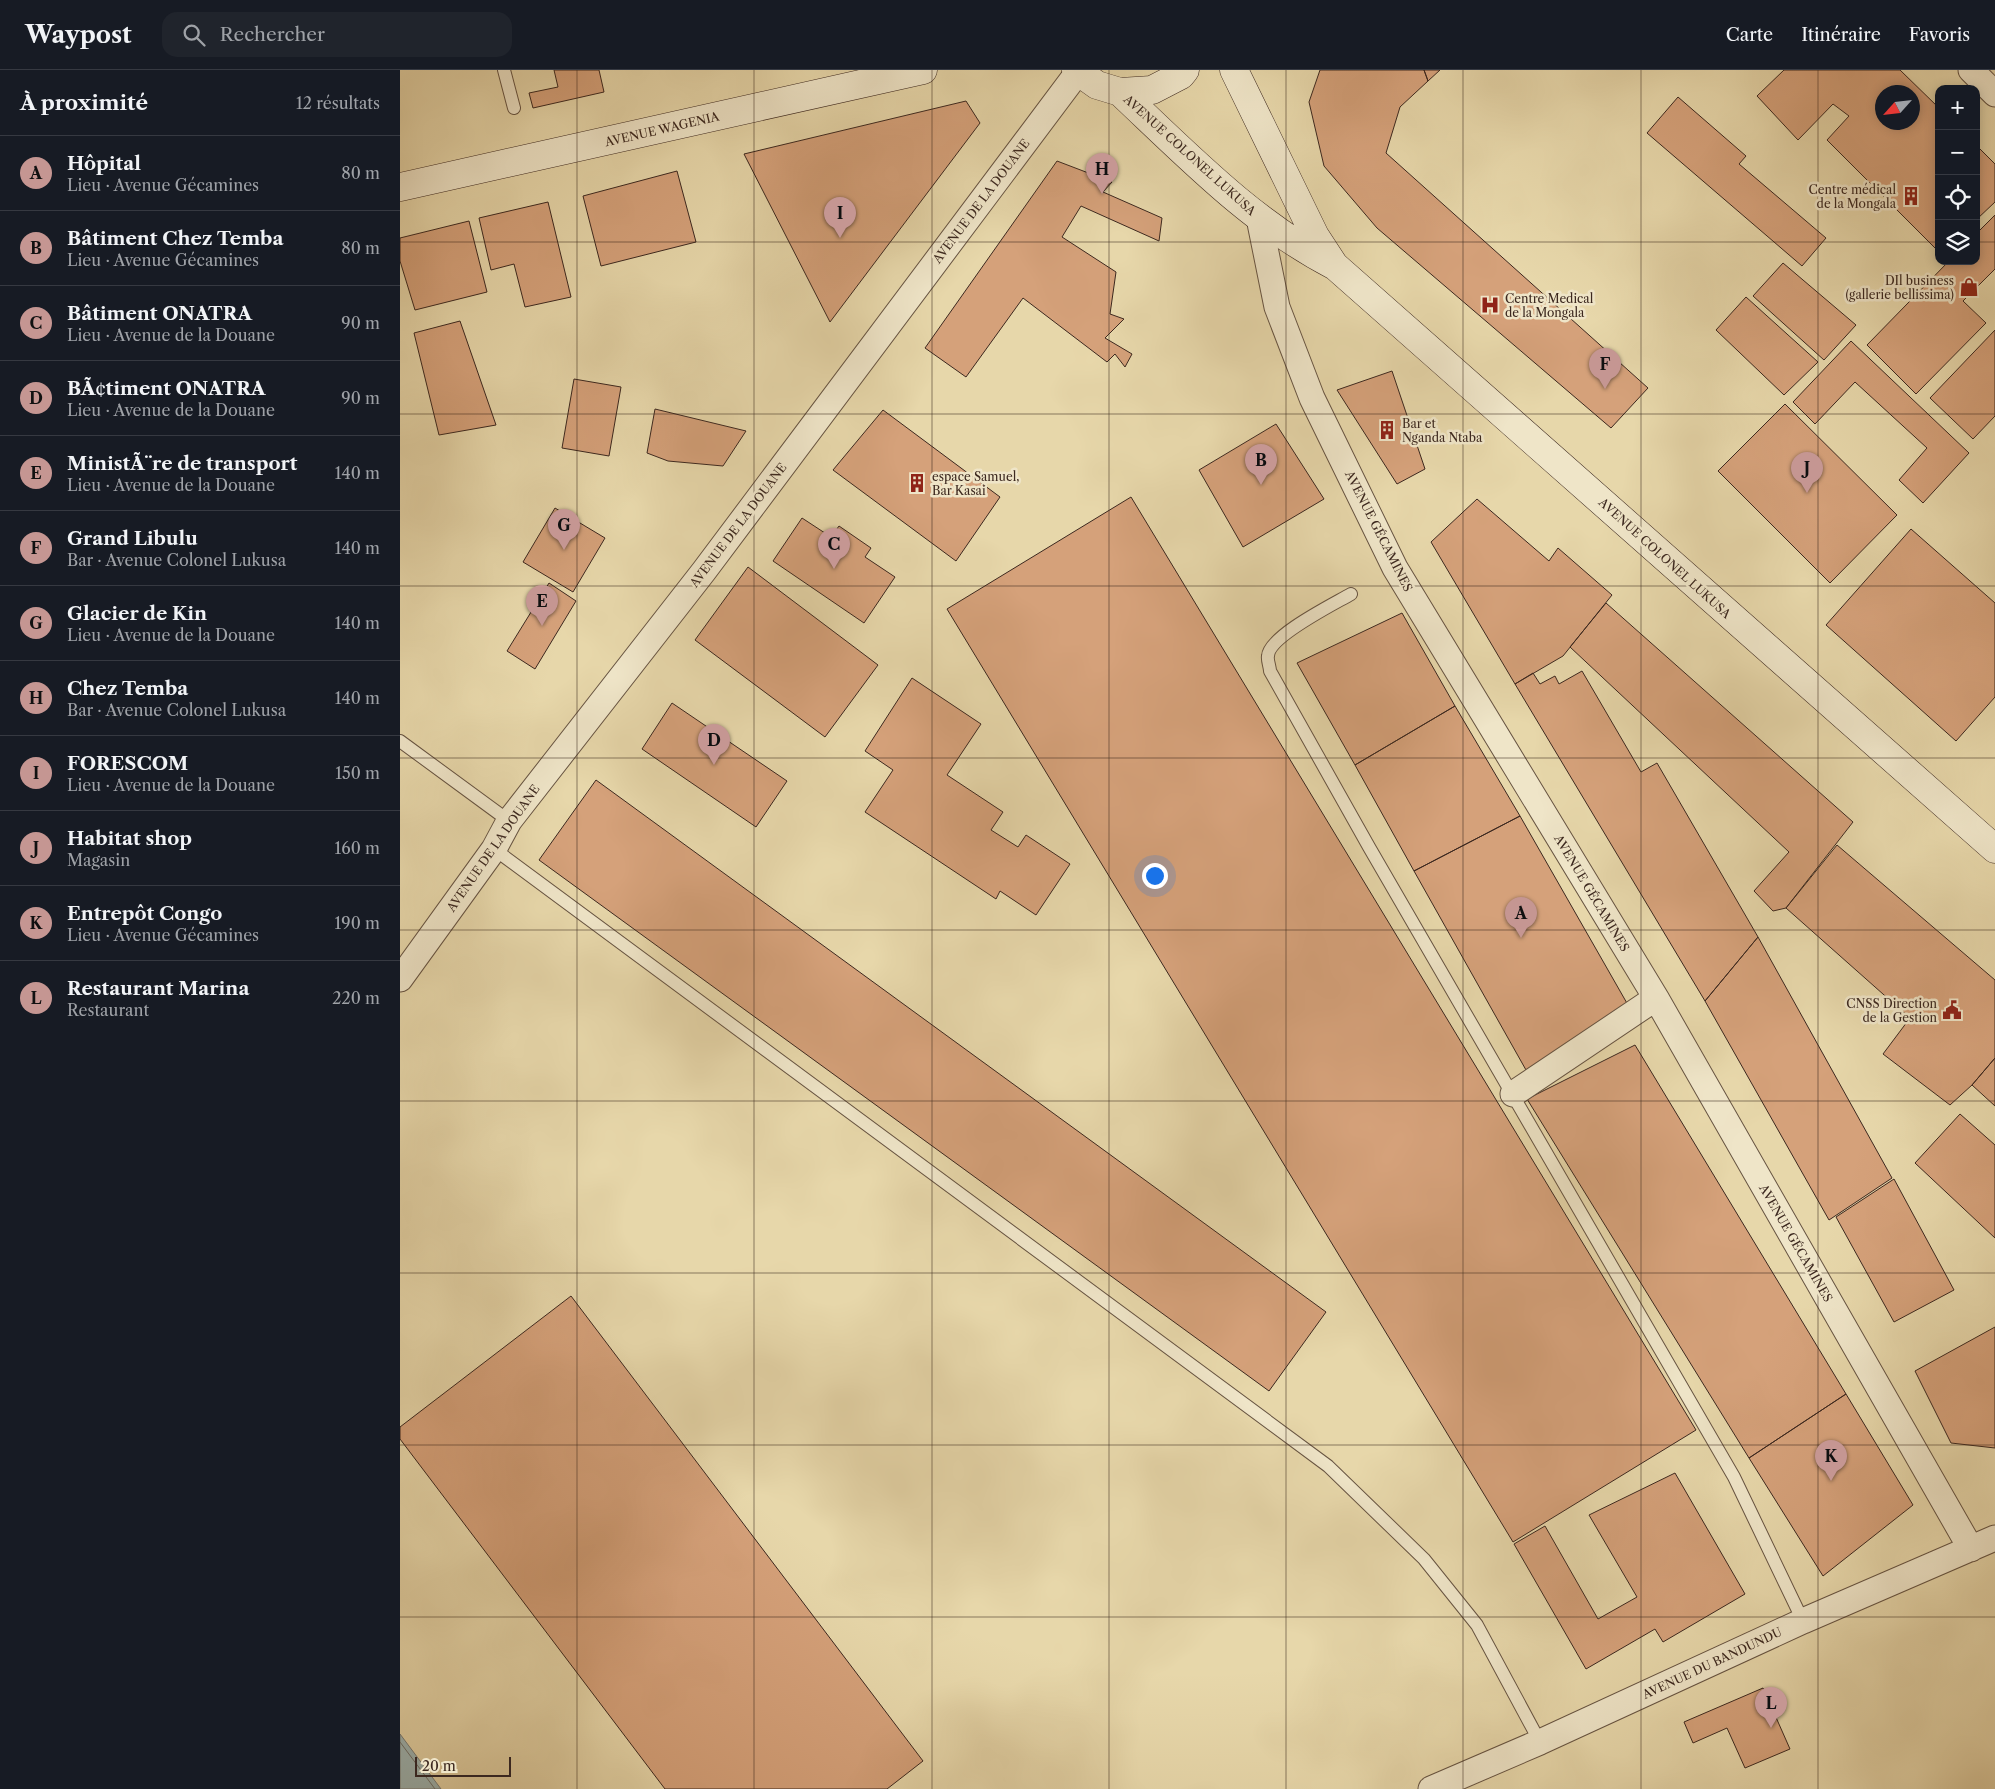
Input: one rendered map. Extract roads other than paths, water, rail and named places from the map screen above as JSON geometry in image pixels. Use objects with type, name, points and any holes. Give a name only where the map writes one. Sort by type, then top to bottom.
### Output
[{"type":"main road","name":"AVENUE WAGENIA","points":[[400,187],[923,70]]},
{"type":"main road","points":[[1077,71],[1098,85],[1120,92],[1152,90],[1181,75],[1185,70]]},
{"type":"main road","name":"AVENUE COLONEL LUKUSA","points":[[1234,70],[1315,236],[1335,266]]},
{"type":"main road","name":"AVENUE COLONEL LUKUSA","points":[[1120,92],[1258,218],[1304,250],[1335,266],[1995,849]]},
{"type":"street","points":[[1971,70],[1995,94]]},
{"type":"street","name":"AVENUE DE LA DOUANE","points":[[400,979],[494,848],[509,821],[704,571],[1077,71]]},
{"type":"street","name":"AVENUE GÉCAMINES","points":[[1258,218],[1277,307],[1312,398],[1395,568],[1656,998],[1971,1549]]},
{"type":"street","points":[[1513,1094],[1656,998]]},
{"type":"street","name":"AVENUE DU BANDUNDU","points":[[1431,1789],[1540,1742],[1803,1621],[1995,1538]]},
{"type":"lane","points":[[504,70],[514,108]]},
{"type":"lane","points":[[1351,594],[1296,625],[1273,644],[1268,655],[1270,671],[1369,847],[1734,1477],[1803,1621]]},
{"type":"lane","points":[[400,741],[509,821]]},
{"type":"lane","points":[[494,848],[1328,1466],[1424,1559],[1477,1625],[1540,1742]]},
{"type":"water","points":[[400,1734],[441,1789],[400,1789]]},
{"type":"place","name":"Chez Temba","points":[[1102,194]]},
{"type":"place","name":"Centre médical de la Mongala","points":[[1911,196]]},
{"type":"place","name":"FORESCOM","points":[[840,238]]},
{"type":"place","name":"DIl business (gallerie bellissima)","points":[[1969,287]]},
{"type":"place","name":"Centre Medical de la Mongala","points":[[1490,305]]},
{"type":"place","name":"Grand Libulu","points":[[1605,389]]},
{"type":"place","name":"Bar et Nganda Ntaba","points":[[1387,430]]},
{"type":"place","name":"espace Samuel, Bar Kasai","points":[[917,483]]},
{"type":"place","name":"Bâtiment Chez Temba","points":[[1261,485]]},
{"type":"place","name":"Habitat shop","points":[[1807,493]]},
{"type":"place","name":"Glacier de Kin","points":[[564,550]]},
{"type":"place","name":"Bâtiment ONATRA","points":[[834,569]]},
{"type":"place","name":"MinistÃ¨re de transport","points":[[542,626]]},
{"type":"place","name":"BÃ¢timent ONATRA","points":[[714,765]]},
{"type":"place","name":"Hôpital","points":[[1521,938]]},
{"type":"place","name":"CNSS Direction de la Gestion","points":[[1952,1010]]},
{"type":"place","name":"Entrepôt Congo","points":[[1831,1481]]},
{"type":"place","name":"Restaurant Marina","points":[[1771,1728]]}]
